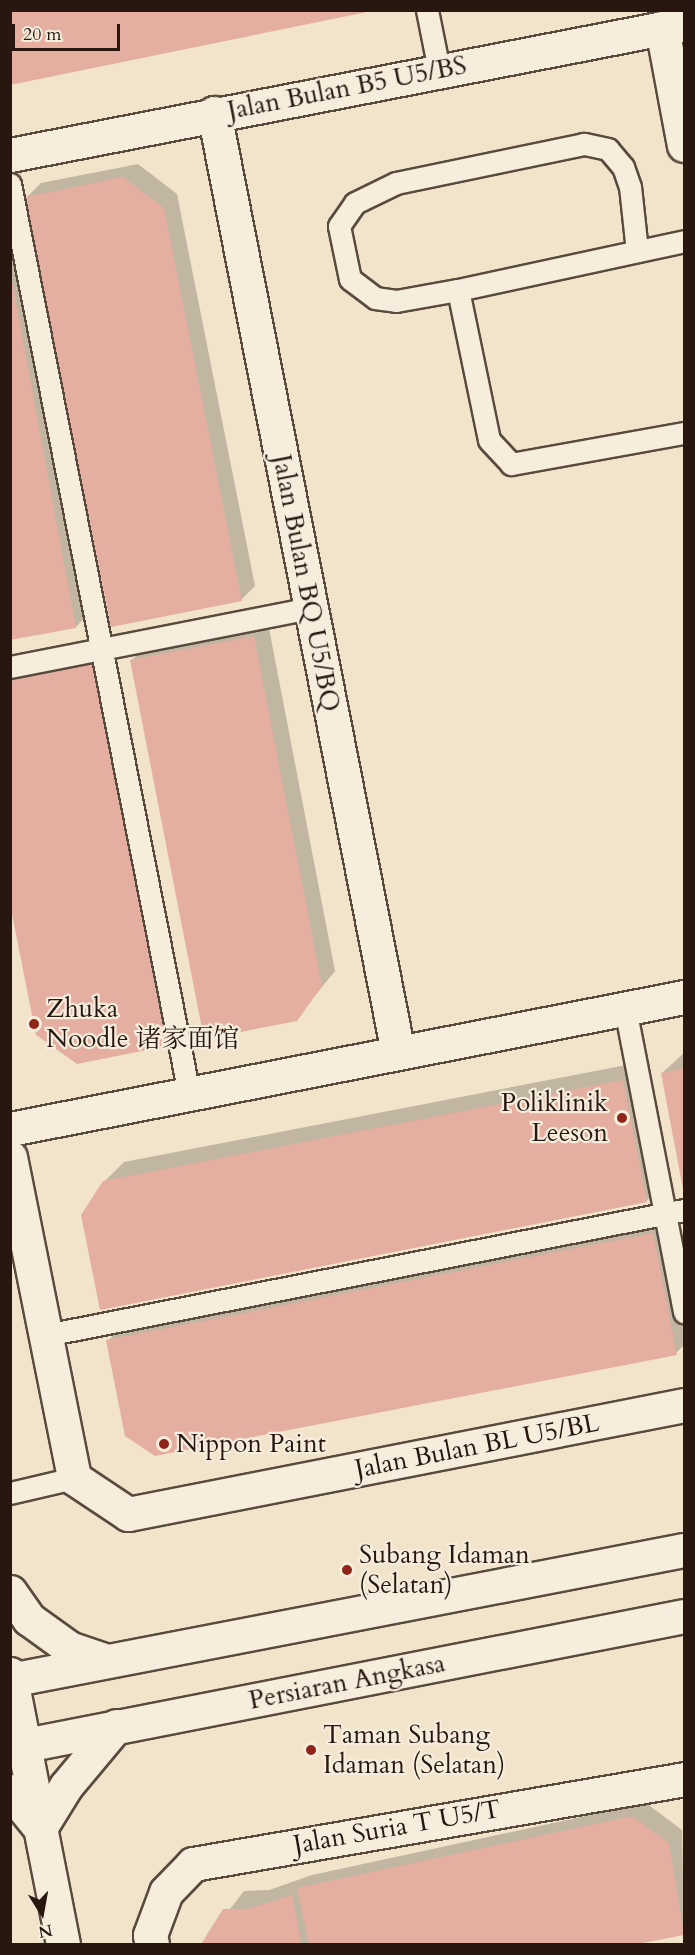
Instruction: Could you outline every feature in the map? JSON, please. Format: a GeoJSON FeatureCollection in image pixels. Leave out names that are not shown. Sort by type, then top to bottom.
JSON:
{"type":"FeatureCollection","features":[{"type":"Feature","properties":{"kind":"street","name":"Jalan Bulan B5 U5/BS"},"geometry":{"type":"LineString","coordinates":[[10,155],[214,113],[673,26]]}},
{"type":"Feature","properties":{"kind":"street"},"geometry":{"type":"LineString","coordinates":[[673,26],[684,145]]}},
{"type":"Feature","properties":{"kind":"street","name":"Jalan Bulan BQ U5/BQ"},"geometry":{"type":"LineString","coordinates":[[214,113],[398,1053]]}},
{"type":"Feature","properties":{"kind":"street"},"geometry":{"type":"LineString","coordinates":[[10,1129],[684,997]]}},
{"type":"Feature","properties":{"kind":"street"},"geometry":{"type":"LineString","coordinates":[[10,1157],[74,1478]]}},
{"type":"Feature","properties":{"kind":"street","name":"Jalan Bulan BL U5/BL"},"geometry":{"type":"LineString","coordinates":[[74,1478],[128,1515],[684,1405]]}},
{"type":"Feature","properties":{"kind":"street"},"geometry":{"type":"LineString","coordinates":[[63,1944],[40,1828],[17,1747],[11,1678],[684,1550]]}},
{"type":"Feature","properties":{"kind":"street"},"geometry":{"type":"LineString","coordinates":[[10,1592],[29,1619],[69,1648],[106,1660]]}},
{"type":"Feature","properties":{"kind":"street","name":"Persiaran Angkasa"},"geometry":{"type":"LineString","coordinates":[[17,1747],[684,1616]]}},
{"type":"Feature","properties":{"kind":"street"},"geometry":{"type":"LineString","coordinates":[[40,1828],[66,1786],[116,1726]]}},
{"type":"Feature","properties":{"kind":"street","name":"Jalan Suria T U5/T"},"geometry":{"type":"LineString","coordinates":[[151,1940],[166,1892],[193,1864],[684,1779]]}},
{"type":"Feature","properties":{"kind":"street"},"geometry":{"type":"LineString","coordinates":[[10,1791],[40,1828]]}},
{"type":"Feature","properties":{"kind":"lane"},"geometry":{"type":"LineString","coordinates":[[427,10],[439,70]]}},
{"type":"Feature","properties":{"kind":"lane"},"geometry":{"type":"LineString","coordinates":[[637,251],[630,187],[623,167],[608,149],[584,144],[396,183],[355,203],[339,226],[350,279],[375,298],[396,301],[458,290],[684,241]]}},
{"type":"Feature","properties":{"kind":"lane"},"geometry":{"type":"LineString","coordinates":[[10,184],[189,1094]]}},
{"type":"Feature","properties":{"kind":"lane"},"geometry":{"type":"LineString","coordinates":[[458,290],[489,440],[511,464],[684,433]]}},
{"type":"Feature","properties":{"kind":"lane"},"geometry":{"type":"LineString","coordinates":[[10,667],[310,608]]}},
{"type":"Feature","properties":{"kind":"lane"},"geometry":{"type":"LineString","coordinates":[[625,1008],[675,1212],[684,1312]]}},
{"type":"Feature","properties":{"kind":"lane"},"geometry":{"type":"LineString","coordinates":[[46,1335],[675,1212]]}},
{"type":"Feature","properties":{"kind":"lane"},"geometry":{"type":"LineString","coordinates":[[10,1493],[74,1478]]}},
{"type":"Feature","properties":{"kind":"building"},"geometry":{"type":"Polygon","coordinates":[[[10,10],[366,10],[367,12],[10,85],[10,10]]]}},
{"type":"Feature","properties":{"kind":"building"},"geometry":{"type":"Polygon","coordinates":[[[123,177],[164,208],[242,601],[111,627],[25,197],[123,177]]]}},
{"type":"Feature","properties":{"kind":"building"},"geometry":{"type":"Polygon","coordinates":[[[12,281],[76,628],[10,640],[10,282],[12,281]]]}},
{"type":"Feature","properties":{"kind":"building"},"geometry":{"type":"Polygon","coordinates":[[[254,636],[322,986],[297,1021],[204,1039],[130,660],[254,636]]]}},
{"type":"Feature","properties":{"kind":"building"},"geometry":{"type":"Polygon","coordinates":[[[92,665],[167,1046],[77,1064],[36,1035],[10,904],[10,681],[92,665]]]}},
{"type":"Feature","properties":{"kind":"building"},"geometry":{"type":"Polygon","coordinates":[[[684,1068],[684,1189],[683,1189],[661,1073],[684,1068]]]}},
{"type":"Feature","properties":{"kind":"building"},"geometry":{"type":"Polygon","coordinates":[[[623,1080],[647,1202],[100,1310],[81,1215],[103,1181],[623,1080]]]}},
{"type":"Feature","properties":{"kind":"building"},"geometry":{"type":"Polygon","coordinates":[[[653,1233],[677,1355],[155,1456],[125,1436],[106,1340],[653,1233]]]}},
{"type":"Feature","properties":{"kind":"building"},"geometry":{"type":"Polygon","coordinates":[[[632,1816],[669,1843],[684,1935],[638,1944],[309,1944],[297,1888],[632,1816]]]}},
{"type":"Feature","properties":{"kind":"building"},"geometry":{"type":"Polygon","coordinates":[[[292,1895],[301,1944],[201,1944],[223,1909],[249,1909],[292,1895]]]}},
{"type":"Feature","properties":{"kind":"place","name":"Zhuka Noodle 诸家面馆"},"geometry":{"type":"Point","coordinates":[34,1024]}},
{"type":"Feature","properties":{"kind":"place","name":"Poliklinik Leeson"},"geometry":{"type":"Point","coordinates":[622,1118]}},
{"type":"Feature","properties":{"kind":"place","name":"Nippon Paint"},"geometry":{"type":"Point","coordinates":[164,1444]}},
{"type":"Feature","properties":{"kind":"place","name":"Subang Idaman (Selatan)"},"geometry":{"type":"Point","coordinates":[347,1570]}},
{"type":"Feature","properties":{"kind":"place","name":"Taman Subang Idaman (Selatan)"},"geometry":{"type":"Point","coordinates":[311,1750]}}]}
